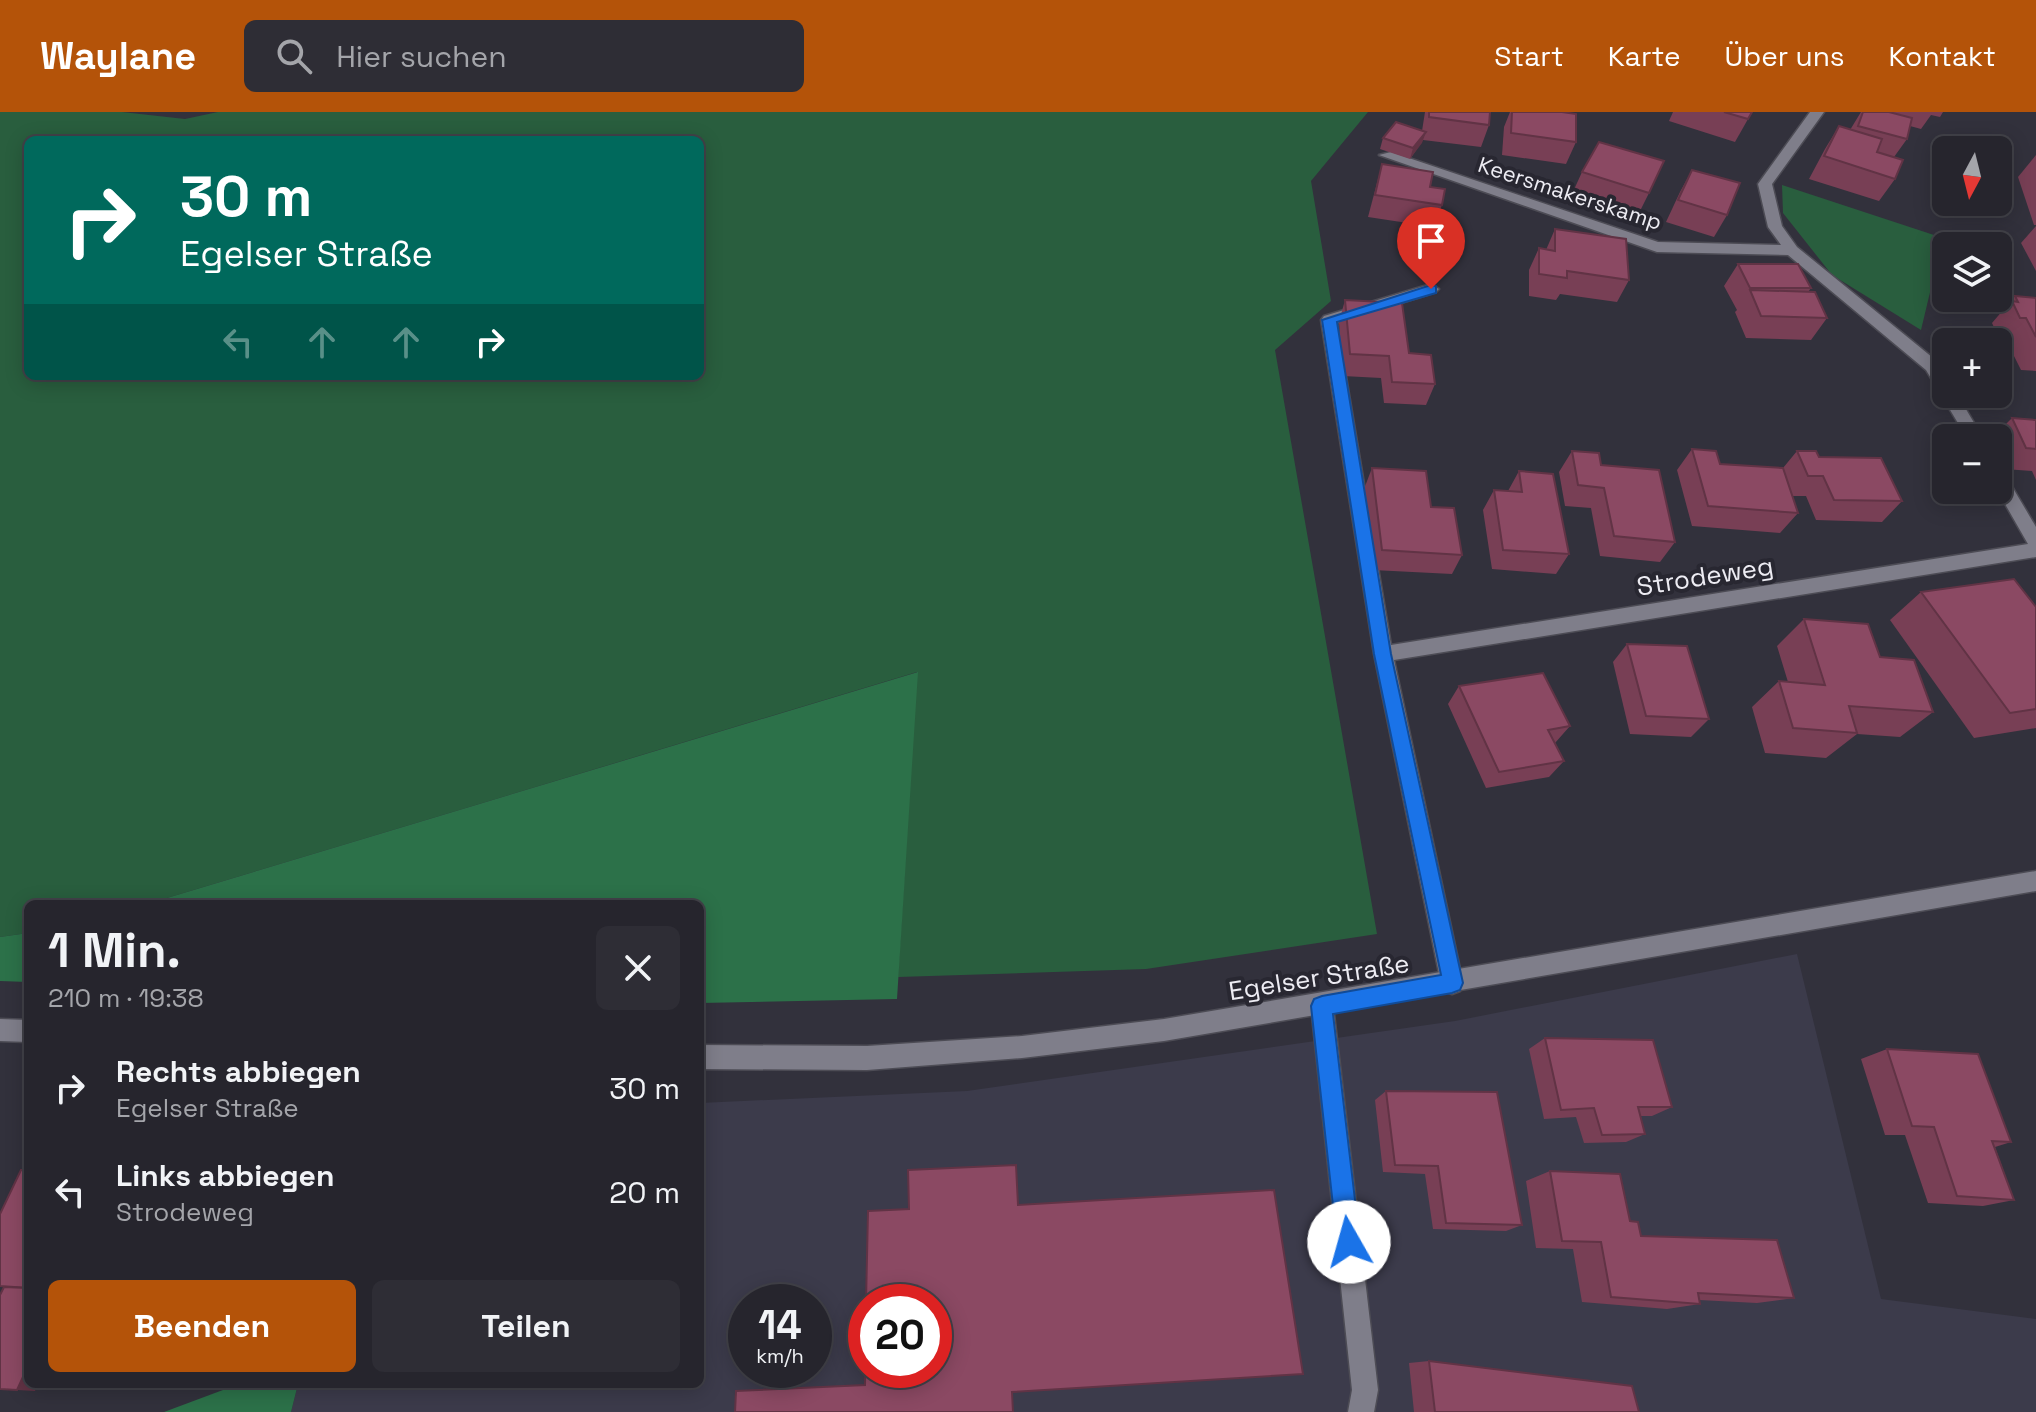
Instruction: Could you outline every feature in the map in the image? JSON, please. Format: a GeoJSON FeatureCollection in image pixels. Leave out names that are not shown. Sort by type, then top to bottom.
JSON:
{"type":"FeatureCollection","features":[{"type":"Feature","properties":{"kind":"street"},"geometry":{"type":"LineString","coordinates":[[1817,112],[1765,184],[1775,227],[1792,250],[1932,366]]}},
{"type":"Feature","properties":{"kind":"street","name":"Keersmakerskamp"},"geometry":{"type":"LineString","coordinates":[[1386,155],[1657,247],[1792,250]]}},
{"type":"Feature","properties":{"kind":"street"},"geometry":{"type":"LineString","coordinates":[[1431,289],[1329,320],[1383,654],[1452,983]]}},
{"type":"Feature","properties":{"kind":"street"},"geometry":{"type":"LineString","coordinates":[[2012,501],[2036,542]]}},
{"type":"Feature","properties":{"kind":"street","name":"Strodeweg"},"geometry":{"type":"LineString","coordinates":[[1383,654],[2036,550]]}},
{"type":"Feature","properties":{"kind":"street","name":"Egelser Straße"},"geometry":{"type":"LineString","coordinates":[[704,1057],[867,1058],[1022,1047],[1322,1006],[2036,881]]}},
{"type":"Feature","properties":{"kind":"street"},"geometry":{"type":"LineString","coordinates":[[1322,1006],[1365,1390],[1361,1412]]}},
{"type":"Feature","properties":{"kind":"street"},"geometry":{"type":"LineString","coordinates":[[0,1030],[24,1031]]}},
{"type":"Feature","properties":{"kind":"shaded area"},"geometry":{"type":"Polygon","coordinates":[[[1797,954],[1881,1299],[2036,1319],[2036,1412],[291,1412],[297,1388],[704,1388],[704,1103],[967,1091],[1455,1021],[1797,954]]]}},
{"type":"Feature","properties":{"kind":"green space"},"geometry":{"type":"Polygon","coordinates":[[[0,112],[122,112],[185,119],[218,112],[1368,112],[1311,181],[1331,301],[1275,350],[1377,934],[1146,969],[898,977],[917,672],[160,900],[24,900],[24,934],[0,937],[0,112]]]}},
{"type":"Feature","properties":{"kind":"green space"},"geometry":{"type":"Polygon","coordinates":[[[1782,185],[1932,234],[1932,284],[1921,330],[1832,275],[1783,213],[1782,185]]]}},
{"type":"Feature","properties":{"kind":"green space"},"geometry":{"type":"Polygon","coordinates":[[[918,672],[897,999],[704,1003],[704,900],[160,900],[918,672]]]}},
{"type":"Feature","properties":{"kind":"green space"},"geometry":{"type":"Polygon","coordinates":[[[24,934],[24,982],[0,981],[0,937],[24,934]]]}},
{"type":"Feature","properties":{"kind":"green space"},"geometry":{"type":"Polygon","coordinates":[[[228,1388],[297,1388],[291,1412],[164,1412],[228,1388]]]}},
{"type":"Feature","properties":{"kind":"building"},"geometry":{"type":"Polygon","coordinates":[[[1429,112],[1490,112],[1489,125],[1429,117],[1429,112]]]}},
{"type":"Feature","properties":{"kind":"building"},"geometry":{"type":"Polygon","coordinates":[[[1512,112],[1576,114],[1576,142],[1511,133],[1512,112]]]}},
{"type":"Feature","properties":{"kind":"building"},"geometry":{"type":"Polygon","coordinates":[[[1724,112],[1752,112],[1748,119],[1724,112]]]}},
{"type":"Feature","properties":{"kind":"building"},"geometry":{"type":"Polygon","coordinates":[[[1863,112],[1889,112],[1912,118],[1907,139],[1858,126],[1863,112]]]}},
{"type":"Feature","properties":{"kind":"building"},"geometry":{"type":"Polygon","coordinates":[[[1396,122],[1426,132],[1413,148],[1383,138],[1396,122]]]}},
{"type":"Feature","properties":{"kind":"building"},"geometry":{"type":"Polygon","coordinates":[[[1839,126],[1882,139],[1877,152],[1903,160],[1895,179],[1824,156],[1839,126]]]}},
{"type":"Feature","properties":{"kind":"building"},"geometry":{"type":"Polygon","coordinates":[[[1599,142],[1664,161],[1649,193],[1582,172],[1599,142]]]}},
{"type":"Feature","properties":{"kind":"building"},"geometry":{"type":"Polygon","coordinates":[[[1382,164],[1433,172],[1430,187],[1445,189],[1442,205],[1375,195],[1382,164]]]}},
{"type":"Feature","properties":{"kind":"building"},"geometry":{"type":"Polygon","coordinates":[[[1692,170],[1740,183],[1727,215],[1678,200],[1692,170]]]}},
{"type":"Feature","properties":{"kind":"building"},"geometry":{"type":"Polygon","coordinates":[[[1555,229],[1626,239],[1629,280],[1567,271],[1567,278],[1539,274],[1539,248],[1555,251],[1555,229]]]}},
{"type":"Feature","properties":{"kind":"building"},"geometry":{"type":"Polygon","coordinates":[[[1738,264],[1798,264],[1811,288],[1750,288],[1738,264]]]}},
{"type":"Feature","properties":{"kind":"building"},"geometry":{"type":"Polygon","coordinates":[[[1750,290],[1815,292],[1827,318],[1761,316],[1750,290]]]}},
{"type":"Feature","properties":{"kind":"building"},"geometry":{"type":"Polygon","coordinates":[[[2015,296],[2036,298],[2036,337],[2026,318],[2020,318],[2012,301],[2018,302],[2015,296]]]}},
{"type":"Feature","properties":{"kind":"building"},"geometry":{"type":"Polygon","coordinates":[[[1345,300],[1402,303],[1409,353],[1431,355],[1435,384],[1392,382],[1389,356],[1350,354],[1345,300]]]}},
{"type":"Feature","properties":{"kind":"building"},"geometry":{"type":"Polygon","coordinates":[[[2012,418],[2036,420],[2036,449],[2026,448],[2012,418]]]}},
{"type":"Feature","properties":{"kind":"building"},"geometry":{"type":"Polygon","coordinates":[[[1692,449],[1716,451],[1720,464],[1783,468],[1798,513],[1708,506],[1692,449]]]}},
{"type":"Feature","properties":{"kind":"building"},"geometry":{"type":"Polygon","coordinates":[[[1572,451],[1599,453],[1601,465],[1659,470],[1675,542],[1614,536],[1604,488],[1578,485],[1572,451]]]}},
{"type":"Feature","properties":{"kind":"building"},"geometry":{"type":"Polygon","coordinates":[[[1797,451],[1816,451],[1819,457],[1881,458],[1902,501],[1834,500],[1823,476],[1808,476],[1797,451]]]}},
{"type":"Feature","properties":{"kind":"building"},"geometry":{"type":"Polygon","coordinates":[[[1372,468],[1426,471],[1431,507],[1454,508],[1462,555],[1382,550],[1372,468]]]}},
{"type":"Feature","properties":{"kind":"building"},"geometry":{"type":"Polygon","coordinates":[[[1519,471],[1553,474],[1569,554],[1503,550],[1494,490],[1522,492],[1519,471]]]}},
{"type":"Feature","properties":{"kind":"building"},"geometry":{"type":"Polygon","coordinates":[[[2014,579],[2036,607],[2036,709],[2010,713],[1921,592],[2014,579]]]}},
{"type":"Feature","properties":{"kind":"building"},"geometry":{"type":"Polygon","coordinates":[[[1804,619],[1868,624],[1880,657],[1914,660],[1933,712],[1849,706],[1857,733],[1793,728],[1779,681],[1825,685],[1804,619]]]}},
{"type":"Feature","properties":{"kind":"building"},"geometry":{"type":"Polygon","coordinates":[[[1627,644],[1687,646],[1709,719],[1646,716],[1627,644]]]}},
{"type":"Feature","properties":{"kind":"building"},"geometry":{"type":"Polygon","coordinates":[[[1543,673],[1570,726],[1548,730],[1564,761],[1499,772],[1459,686],[1543,673]]]}},
{"type":"Feature","properties":{"kind":"building"},"geometry":{"type":"Polygon","coordinates":[[[1545,1038],[1653,1040],[1672,1107],[1638,1107],[1645,1134],[1602,1135],[1594,1108],[1561,1110],[1545,1038]]]}},
{"type":"Feature","properties":{"kind":"building"},"geometry":{"type":"Polygon","coordinates":[[[1887,1049],[1978,1054],[2011,1142],[1992,1141],[2014,1200],[1957,1196],[1934,1127],[1912,1126],[1887,1049]]]}},
{"type":"Feature","properties":{"kind":"building"},"geometry":{"type":"Polygon","coordinates":[[[1386,1091],[1497,1092],[1522,1225],[1446,1223],[1438,1166],[1395,1165],[1386,1091]]]}},
{"type":"Feature","properties":{"kind":"building"},"geometry":{"type":"Polygon","coordinates":[[[1016,1165],[1018,1205],[1274,1190],[1303,1374],[1012,1392],[1013,1412],[735,1412],[736,1391],[848,1386],[952,1388],[952,1284],[866,1284],[868,1211],[909,1209],[908,1170],[1016,1165]]]}},
{"type":"Feature","properties":{"kind":"building"},"geometry":{"type":"Polygon","coordinates":[[[21,1170],[24,1170],[24,1288],[0,1286],[0,1214],[21,1170]]]}},
{"type":"Feature","properties":{"kind":"building"},"geometry":{"type":"Polygon","coordinates":[[[1550,1171],[1620,1174],[1630,1221],[1638,1222],[1641,1236],[1777,1240],[1794,1298],[1698,1293],[1700,1304],[1611,1297],[1601,1242],[1562,1241],[1550,1171]]]}},
{"type":"Feature","properties":{"kind":"building"},"geometry":{"type":"Polygon","coordinates":[[[4,1287],[24,1288],[24,1375],[17,1390],[0,1389],[0,1295],[4,1287]]]}},
{"type":"Feature","properties":{"kind":"building"},"geometry":{"type":"Polygon","coordinates":[[[1429,1361],[1632,1386],[1639,1412],[1435,1412],[1429,1361]]]}},
{"type":"Feature","properties":{"kind":"route"},"geometry":{"type":"LineString","coordinates":[[1349,1242],[1322,1006],[1452,983],[1383,654],[1329,320],[1431,289]]}}]}
